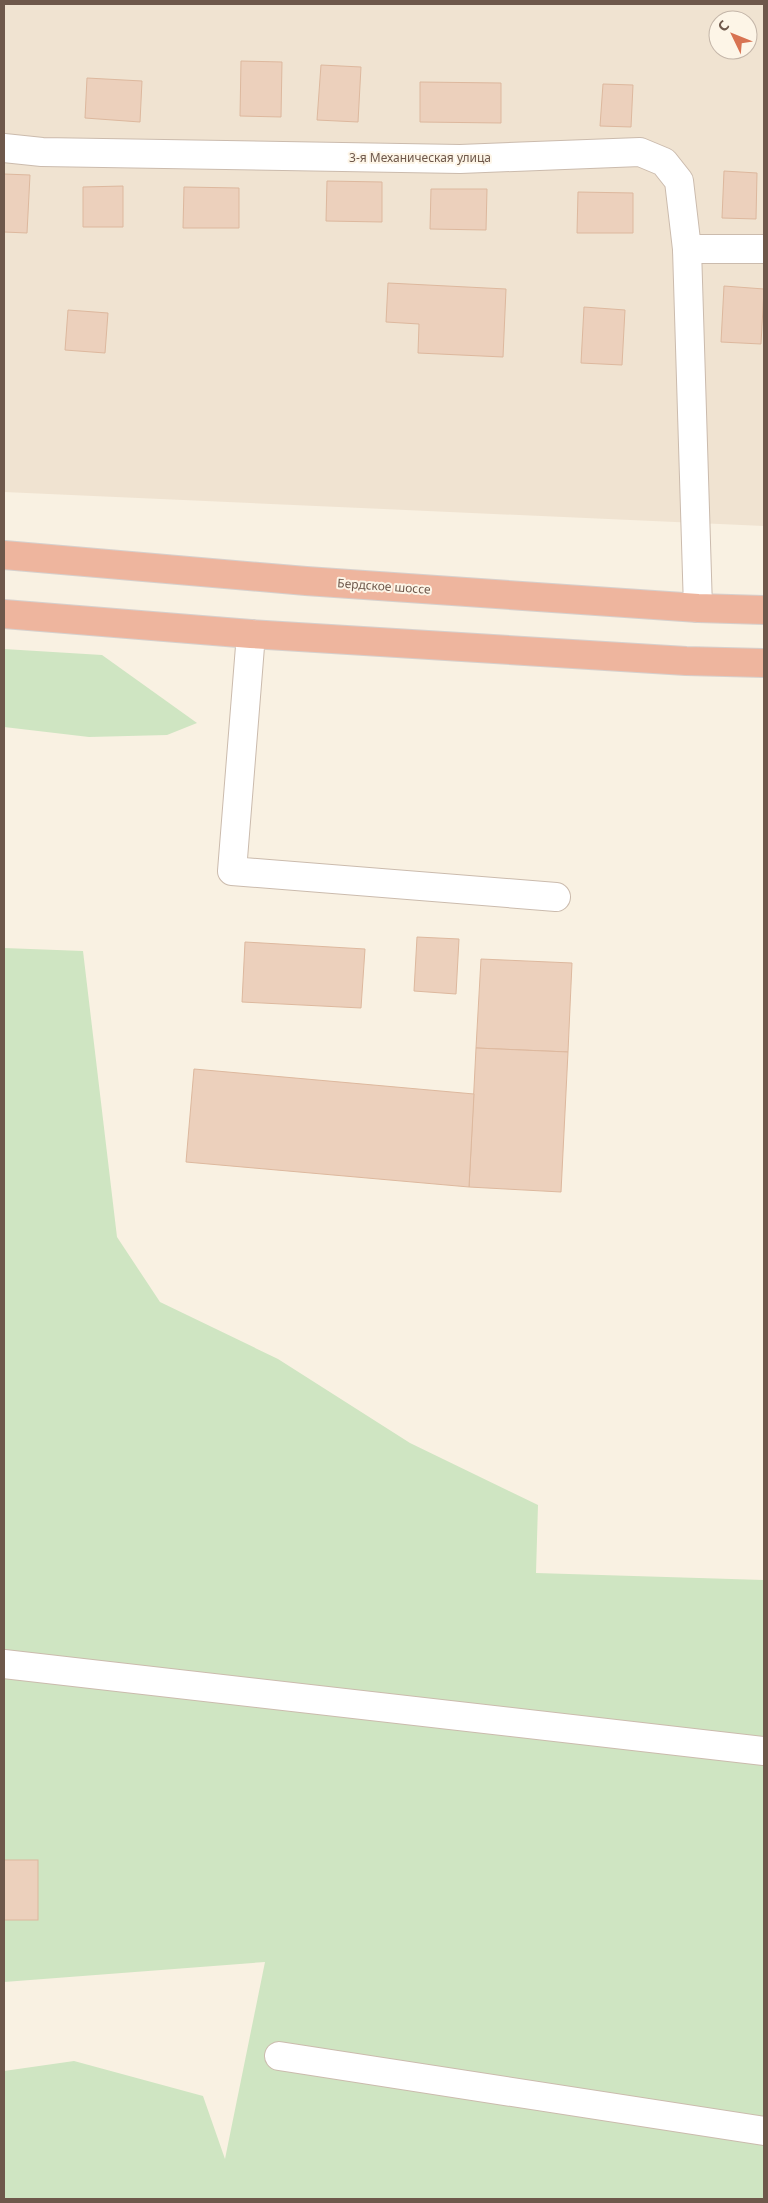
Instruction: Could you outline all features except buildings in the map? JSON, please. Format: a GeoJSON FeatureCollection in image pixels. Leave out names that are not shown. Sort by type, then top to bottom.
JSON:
{"type":"FeatureCollection","features":[{"type":"Feature","properties":{"kind":"highway","name":"Бердское шоссе"},"geometry":{"type":"LineString","coordinates":[[4,555],[316,582],[698,608],[764,610]]}},
{"type":"Feature","properties":{"kind":"highway"},"geometry":{"type":"LineString","coordinates":[[4,614],[251,634],[686,661],[764,663]]}},
{"type":"Feature","properties":{"kind":"street","name":"3-я Механическая улица"},"geometry":{"type":"LineString","coordinates":[[4,148],[42,152],[460,159],[640,152],[664,162],[679,181],[687,249],[698,608]]}},
{"type":"Feature","properties":{"kind":"street"},"geometry":{"type":"LineString","coordinates":[[687,249],[764,249]]}},
{"type":"Feature","properties":{"kind":"street"},"geometry":{"type":"LineString","coordinates":[[251,634],[232,871],[556,897]]}},
{"type":"Feature","properties":{"kind":"street"},"geometry":{"type":"LineString","coordinates":[[4,1664],[764,1751]]}},
{"type":"Feature","properties":{"kind":"street"},"geometry":{"type":"LineString","coordinates":[[279,2056],[764,2131]]}},
{"type":"Feature","properties":{"kind":"shaded area"},"geometry":{"type":"Polygon","coordinates":[[[4,4],[764,4],[764,526],[4,492],[4,4]]]}},
{"type":"Feature","properties":{"kind":"green space"},"geometry":{"type":"Polygon","coordinates":[[[4,649],[102,655],[197,723],[167,735],[89,737],[4,727],[4,649]]]}},
{"type":"Feature","properties":{"kind":"green space"},"geometry":{"type":"Polygon","coordinates":[[[4,948],[83,951],[117,1237],[160,1302],[278,1359],[410,1443],[538,1505],[536,1573],[764,1580],[764,2199],[4,2199],[4,2071],[74,2061],[203,2096],[225,2159],[265,1962],[4,1982],[4,948]]]}}]}
